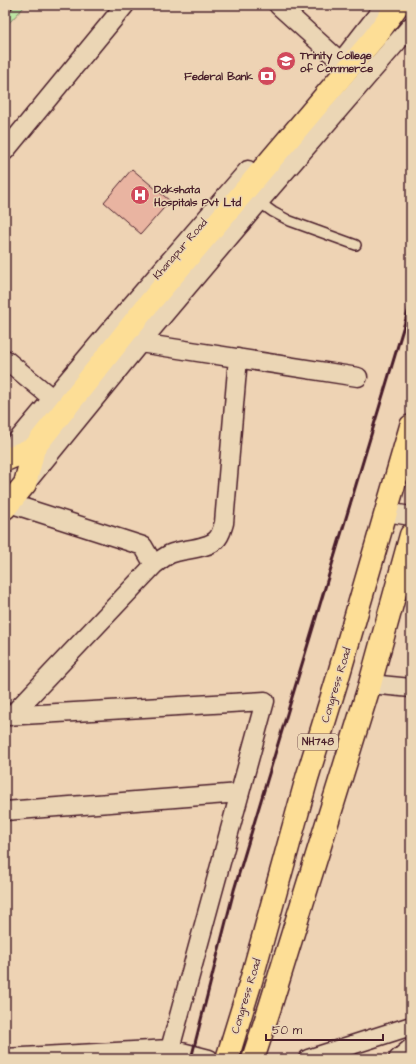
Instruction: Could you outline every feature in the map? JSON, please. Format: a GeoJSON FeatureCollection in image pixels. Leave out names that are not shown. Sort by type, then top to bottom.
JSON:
{"type":"FeatureCollection","features":[{"type":"Feature","properties":{"kind":"main road"},"geometry":{"type":"LineString","coordinates":[[7,506],[25,484],[34,448],[146,307],[375,37],[398,5]]}},
{"type":"Feature","properties":{"kind":"main road","name":"Congress Road"},"geometry":{"type":"LineString","coordinates":[[226,1059],[251,981],[307,778],[411,426]]}},
{"type":"Feature","properties":{"kind":"main road"},"geometry":{"type":"LineString","coordinates":[[5,460],[34,448]]}},
{"type":"Feature","properties":{"kind":"main road","name":"NH748"},"geometry":{"type":"LineString","coordinates":[[253,1059],[370,684],[411,535]]}},
{"type":"Feature","properties":{"kind":"street"},"geometry":{"type":"LineString","coordinates":[[5,150],[126,5]]}},
{"type":"Feature","properties":{"kind":"street"},"geometry":{"type":"LineString","coordinates":[[278,5],[341,62]]}},
{"type":"Feature","properties":{"kind":"street","name":"Khanapur Road"},"geometry":{"type":"LineString","coordinates":[[5,455],[115,324],[341,62],[385,5]]}},
{"type":"Feature","properties":{"kind":"street"},"geometry":{"type":"LineString","coordinates":[[25,484],[140,343],[411,26]]}},
{"type":"Feature","properties":{"kind":"street"},"geometry":{"type":"LineString","coordinates":[[140,343],[358,377]]}},
{"type":"Feature","properties":{"kind":"street"},"geometry":{"type":"LineString","coordinates":[[5,358],[53,399]]}},
{"type":"Feature","properties":{"kind":"street"},"geometry":{"type":"LineString","coordinates":[[8,716],[162,558],[171,554],[205,546],[216,540],[221,533],[224,523],[238,358]]}},
{"type":"Feature","properties":{"kind":"street"},"geometry":{"type":"LineString","coordinates":[[7,506],[143,546],[154,565]]}},
{"type":"Feature","properties":{"kind":"street"},"geometry":{"type":"LineString","coordinates":[[386,512],[411,516]]}},
{"type":"Feature","properties":{"kind":"street"},"geometry":{"type":"LineString","coordinates":[[370,684],[411,688]]}},
{"type":"Feature","properties":{"kind":"street"},"geometry":{"type":"LineString","coordinates":[[8,716],[265,701],[170,1049]]}},
{"type":"Feature","properties":{"kind":"street"},"geometry":{"type":"LineString","coordinates":[[5,811],[240,793]]}},
{"type":"Feature","properties":{"kind":"street"},"geometry":{"type":"LineString","coordinates":[[308,1059],[411,1026]]}},
{"type":"Feature","properties":{"kind":"street"},"geometry":{"type":"LineString","coordinates":[[398,1059],[411,1048]]}},
{"type":"Feature","properties":{"kind":"street"},"geometry":{"type":"LineString","coordinates":[[5,1058],[170,1049],[209,1059]]}},
{"type":"Feature","properties":{"kind":"lane"},"geometry":{"type":"LineString","coordinates":[[259,202],[273,212],[290,221],[356,245]]}},
{"type":"Feature","properties":{"kind":"path"},"geometry":{"type":"LineString","coordinates":[[5,15],[13,5]]}},
{"type":"Feature","properties":{"kind":"green space"},"geometry":{"type":"Polygon","coordinates":[[[5,5],[26,5],[5,27],[5,5]]]}},
{"type":"Feature","properties":{"kind":"building"},"geometry":{"type":"Polygon","coordinates":[[[132,169],[170,201],[141,234],[104,202],[132,169]]]}},
{"type":"Feature","properties":{"kind":"railway"},"geometry":{"type":"LineString","coordinates":[[191,1059],[234,890],[411,302]]}},
{"type":"Feature","properties":{"kind":"place","name":"Trinity College of Commerce"},"geometry":{"type":"Point","coordinates":[286,61]}},
{"type":"Feature","properties":{"kind":"place","name":"Federal Bank"},"geometry":{"type":"Point","coordinates":[267,76]}},
{"type":"Feature","properties":{"kind":"place","name":"Dakshata Hospitals Pvt Ltd"},"geometry":{"type":"Point","coordinates":[140,195]}}]}
